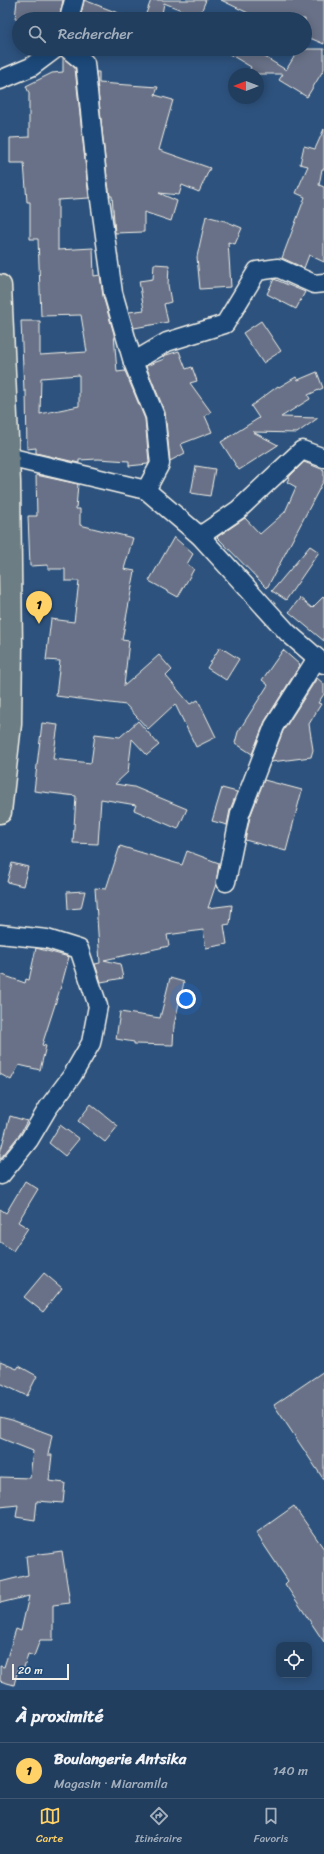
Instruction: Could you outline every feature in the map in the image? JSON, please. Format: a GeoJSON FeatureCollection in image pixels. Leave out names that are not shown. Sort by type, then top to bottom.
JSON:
{"type":"FeatureCollection","features":[{"type":"Feature","properties":{"kind":"main road"},"geometry":{"type":"LineString","coordinates":[[0,286],[4,456],[11,550],[10,716],[0,812]]}},
{"type":"Feature","properties":{"kind":"street"},"geometry":{"type":"LineString","coordinates":[[71,12],[74,0]]}},
{"type":"Feature","properties":{"kind":"street"},"geometry":{"type":"LineString","coordinates":[[0,80],[31,67],[46,56]]}},
{"type":"Feature","properties":{"kind":"street"},"geometry":{"type":"LineString","coordinates":[[78,56],[86,62],[96,178],[113,293],[133,362],[154,416],[160,464],[146,490]]}},
{"type":"Feature","properties":{"kind":"street"},"geometry":{"type":"LineString","coordinates":[[133,362],[167,342],[224,324],[258,271],[278,268],[314,284],[324,283]]}},
{"type":"Feature","properties":{"kind":"street"},"geometry":{"type":"LineString","coordinates":[[200,536],[238,510],[302,450],[324,458]]}},
{"type":"Feature","properties":{"kind":"street"},"geometry":{"type":"LineString","coordinates":[[4,456],[146,490],[200,536],[288,633],[321,661],[274,726],[240,814],[226,882]]}},
{"type":"Feature","properties":{"kind":"street"},"geometry":{"type":"LineString","coordinates":[[0,934],[47,939],[79,949],[98,1006],[91,1043],[72,1076],[48,1108],[29,1140],[1,1175],[0,1174]]}},
{"type":"Feature","properties":{"kind":"building"},"geometry":{"type":"Polygon","coordinates":[[[17,0],[63,0],[60,12],[16,12],[17,0]]]}},
{"type":"Feature","properties":{"kind":"building"},"geometry":{"type":"Polygon","coordinates":[[[84,0],[115,12],[81,12],[84,0]]]}},
{"type":"Feature","properties":{"kind":"building"},"geometry":{"type":"Polygon","coordinates":[[[151,0],[206,0],[201,12],[186,12],[164,3],[162,12],[147,12],[151,0]]]}},
{"type":"Feature","properties":{"kind":"building"},"geometry":{"type":"Polygon","coordinates":[[[221,0],[324,0],[324,44],[312,39],[312,12],[246,12],[221,0]]]}},
{"type":"Feature","properties":{"kind":"building"},"geometry":{"type":"Polygon","coordinates":[[[312,49],[324,49],[324,69],[307,97],[279,80],[283,74],[264,74],[264,68],[250,68],[233,56],[263,56],[286,70],[295,56],[312,56],[312,49]]]}},
{"type":"Feature","properties":{"kind":"building"},"geometry":{"type":"Polygon","coordinates":[[[63,58],[75,68],[89,198],[58,200],[58,250],[93,248],[94,276],[100,275],[103,296],[114,334],[117,372],[125,371],[145,419],[148,464],[129,466],[129,461],[98,459],[79,460],[79,463],[36,453],[36,448],[27,449],[26,391],[24,391],[21,321],[40,321],[40,355],[87,352],[81,315],[41,316],[38,239],[30,239],[30,202],[27,202],[24,163],[10,163],[10,138],[29,137],[29,93],[26,86],[52,73],[63,72],[63,58]],[[79,375],[41,378],[40,414],[79,406],[79,375]]]}},
{"type":"Feature","properties":{"kind":"building"},"geometry":{"type":"Polygon","coordinates":[[[96,72],[99,72],[99,83],[158,87],[155,95],[173,100],[159,150],[210,168],[199,192],[182,185],[179,195],[159,193],[177,201],[171,221],[144,212],[144,232],[115,233],[112,196],[110,196],[107,177],[96,72]]]}},
{"type":"Feature","properties":{"kind":"building"},"geometry":{"type":"Polygon","coordinates":[[[324,129],[324,169],[322,169],[319,185],[324,187],[324,262],[309,255],[304,268],[282,258],[305,197],[296,193],[308,166],[300,164],[304,146],[315,149],[324,129]]]}},
{"type":"Feature","properties":{"kind":"building"},"geometry":{"type":"Polygon","coordinates":[[[206,216],[225,221],[242,228],[235,244],[228,242],[231,287],[200,289],[197,257],[206,216]]]}},
{"type":"Feature","properties":{"kind":"building"},"geometry":{"type":"Polygon","coordinates":[[[154,264],[169,265],[168,285],[171,302],[164,304],[168,322],[134,328],[129,312],[144,310],[139,281],[153,279],[154,264]]]}},
{"type":"Feature","properties":{"kind":"building"},"geometry":{"type":"Polygon","coordinates":[[[274,279],[305,292],[296,309],[267,294],[274,279]]]}},
{"type":"Feature","properties":{"kind":"building"},"geometry":{"type":"Polygon","coordinates":[[[261,321],[281,351],[263,363],[243,333],[261,321]]]}},
{"type":"Feature","properties":{"kind":"building"},"geometry":{"type":"Polygon","coordinates":[[[179,351],[186,369],[192,367],[197,381],[190,383],[211,412],[205,416],[212,432],[181,444],[185,453],[170,461],[165,412],[146,366],[164,359],[163,356],[179,351]]]}},
{"type":"Feature","properties":{"kind":"building"},"geometry":{"type":"Polygon","coordinates":[[[317,372],[323,388],[308,395],[310,399],[281,417],[318,418],[297,433],[253,432],[278,445],[239,470],[221,442],[259,418],[251,406],[278,386],[279,387],[296,377],[298,380],[317,372]]]}},
{"type":"Feature","properties":{"kind":"building"},"geometry":{"type":"Polygon","coordinates":[[[304,462],[324,470],[324,480],[267,588],[217,537],[245,518],[260,534],[285,512],[296,487],[287,482],[290,476],[304,462]]]}},
{"type":"Feature","properties":{"kind":"building"},"geometry":{"type":"Polygon","coordinates":[[[196,466],[215,469],[210,496],[191,493],[196,466]]]}},
{"type":"Feature","properties":{"kind":"building"},"geometry":{"type":"Polygon","coordinates":[[[36,475],[78,484],[76,509],[80,509],[80,525],[133,538],[124,569],[135,571],[122,640],[129,641],[124,686],[159,655],[172,670],[166,676],[190,704],[198,700],[216,737],[196,747],[175,704],[148,729],[126,705],[56,696],[60,661],[46,660],[51,619],[74,622],[79,581],[65,581],[65,569],[48,569],[48,565],[30,566],[28,516],[37,516],[36,475]]]}},
{"type":"Feature","properties":{"kind":"building"},"geometry":{"type":"Polygon","coordinates":[[[174,537],[193,554],[187,564],[194,569],[178,597],[149,581],[174,537]]]}},
{"type":"Feature","properties":{"kind":"building"},"geometry":{"type":"Polygon","coordinates":[[[310,546],[319,552],[286,600],[272,591],[310,546]]]}},
{"type":"Feature","properties":{"kind":"building"},"geometry":{"type":"Polygon","coordinates":[[[324,596],[324,641],[289,612],[300,598],[312,608],[324,596]]]}},
{"type":"Feature","properties":{"kind":"building"},"geometry":{"type":"Polygon","coordinates":[[[220,647],[239,659],[226,680],[207,668],[220,647]]]}},
{"type":"Feature","properties":{"kind":"building"},"geometry":{"type":"Polygon","coordinates":[[[283,650],[300,665],[265,721],[252,754],[235,743],[238,732],[268,685],[262,680],[283,650]]]}},
{"type":"Feature","properties":{"kind":"building"},"geometry":{"type":"Polygon","coordinates":[[[317,678],[324,684],[324,694],[318,703],[321,704],[309,724],[313,750],[311,757],[271,762],[283,731],[317,678]]]}},
{"type":"Feature","properties":{"kind":"building"},"geometry":{"type":"Polygon","coordinates":[[[138,721],[159,745],[147,755],[132,739],[128,772],[115,784],[134,787],[187,809],[178,829],[134,810],[136,805],[101,799],[98,844],[73,843],[76,796],[34,791],[42,723],[58,725],[53,759],[91,763],[95,734],[120,737],[138,721]]]}},
{"type":"Feature","properties":{"kind":"building"},"geometry":{"type":"Polygon","coordinates":[[[264,780],[302,790],[286,851],[245,840],[250,817],[264,780]]]}},
{"type":"Feature","properties":{"kind":"building"},"geometry":{"type":"Polygon","coordinates":[[[222,788],[237,792],[230,810],[227,825],[212,821],[222,788]]]}},
{"type":"Feature","properties":{"kind":"building"},"geometry":{"type":"Polygon","coordinates":[[[120,846],[182,865],[187,851],[219,863],[216,884],[208,908],[232,905],[230,924],[224,925],[227,944],[206,948],[203,930],[167,935],[169,946],[104,960],[120,964],[123,978],[101,982],[95,964],[100,963],[95,888],[106,889],[120,846]]]}},
{"type":"Feature","properties":{"kind":"building"},"geometry":{"type":"Polygon","coordinates":[[[12,863],[28,867],[23,886],[7,882],[12,863]]]}},
{"type":"Feature","properties":{"kind":"building"},"geometry":{"type":"Polygon","coordinates":[[[85,891],[81,908],[68,909],[67,892],[85,891]]]}},
{"type":"Feature","properties":{"kind":"building"},"geometry":{"type":"Polygon","coordinates":[[[36,948],[69,957],[42,1045],[46,1046],[40,1070],[19,1065],[11,1080],[0,1074],[0,974],[25,983],[26,979],[29,980],[36,948]]]}},
{"type":"Feature","properties":{"kind":"building"},"geometry":{"type":"Polygon","coordinates":[[[170,978],[184,982],[174,1025],[173,1045],[134,1044],[134,1042],[116,1039],[120,1012],[160,1018],[170,978]]]}},
{"type":"Feature","properties":{"kind":"building"},"geometry":{"type":"Polygon","coordinates":[[[91,1104],[118,1126],[105,1142],[78,1121],[91,1104]]]}},
{"type":"Feature","properties":{"kind":"building"},"geometry":{"type":"Polygon","coordinates":[[[10,1116],[27,1121],[20,1134],[0,1159],[0,1153],[10,1116]]]}},
{"type":"Feature","properties":{"kind":"building"},"geometry":{"type":"Polygon","coordinates":[[[60,1125],[79,1139],[65,1156],[49,1143],[60,1125]]]}},
{"type":"Feature","properties":{"kind":"building"},"geometry":{"type":"Polygon","coordinates":[[[25,1181],[38,1189],[18,1222],[28,1228],[13,1251],[0,1242],[0,1209],[6,1213],[25,1181]]]}},
{"type":"Feature","properties":{"kind":"building"},"geometry":{"type":"Polygon","coordinates":[[[44,1273],[62,1288],[43,1312],[24,1297],[44,1273]]]}},
{"type":"Feature","properties":{"kind":"building"},"geometry":{"type":"Polygon","coordinates":[[[0,1362],[17,1369],[19,1366],[37,1376],[27,1396],[0,1383],[0,1362]]]}},
{"type":"Feature","properties":{"kind":"building"},"geometry":{"type":"Polygon","coordinates":[[[324,1371],[324,1480],[274,1405],[324,1371]]]}},
{"type":"Feature","properties":{"kind":"building"},"geometry":{"type":"Polygon","coordinates":[[[0,1417],[52,1435],[48,1455],[52,1455],[49,1481],[65,1483],[63,1503],[37,1501],[35,1520],[16,1517],[18,1505],[0,1507],[0,1477],[30,1478],[33,1451],[0,1438],[0,1417]]]}},
{"type":"Feature","properties":{"kind":"building"},"geometry":{"type":"Polygon","coordinates":[[[294,1506],[324,1549],[324,1642],[285,1584],[288,1581],[256,1533],[294,1506]]]}},
{"type":"Feature","properties":{"kind":"building"},"geometry":{"type":"Polygon","coordinates":[[[62,1551],[70,1603],[53,1605],[53,1640],[40,1640],[34,1656],[28,1654],[23,1671],[18,1669],[14,1685],[0,1681],[0,1666],[4,1667],[16,1629],[21,1631],[29,1596],[0,1603],[0,1582],[28,1575],[26,1556],[62,1551]]]}},
{"type":"Feature","properties":{"kind":"place","name":"Boulangerie Antsika"},"geometry":{"type":"Point","coordinates":[39,624]}}]}
